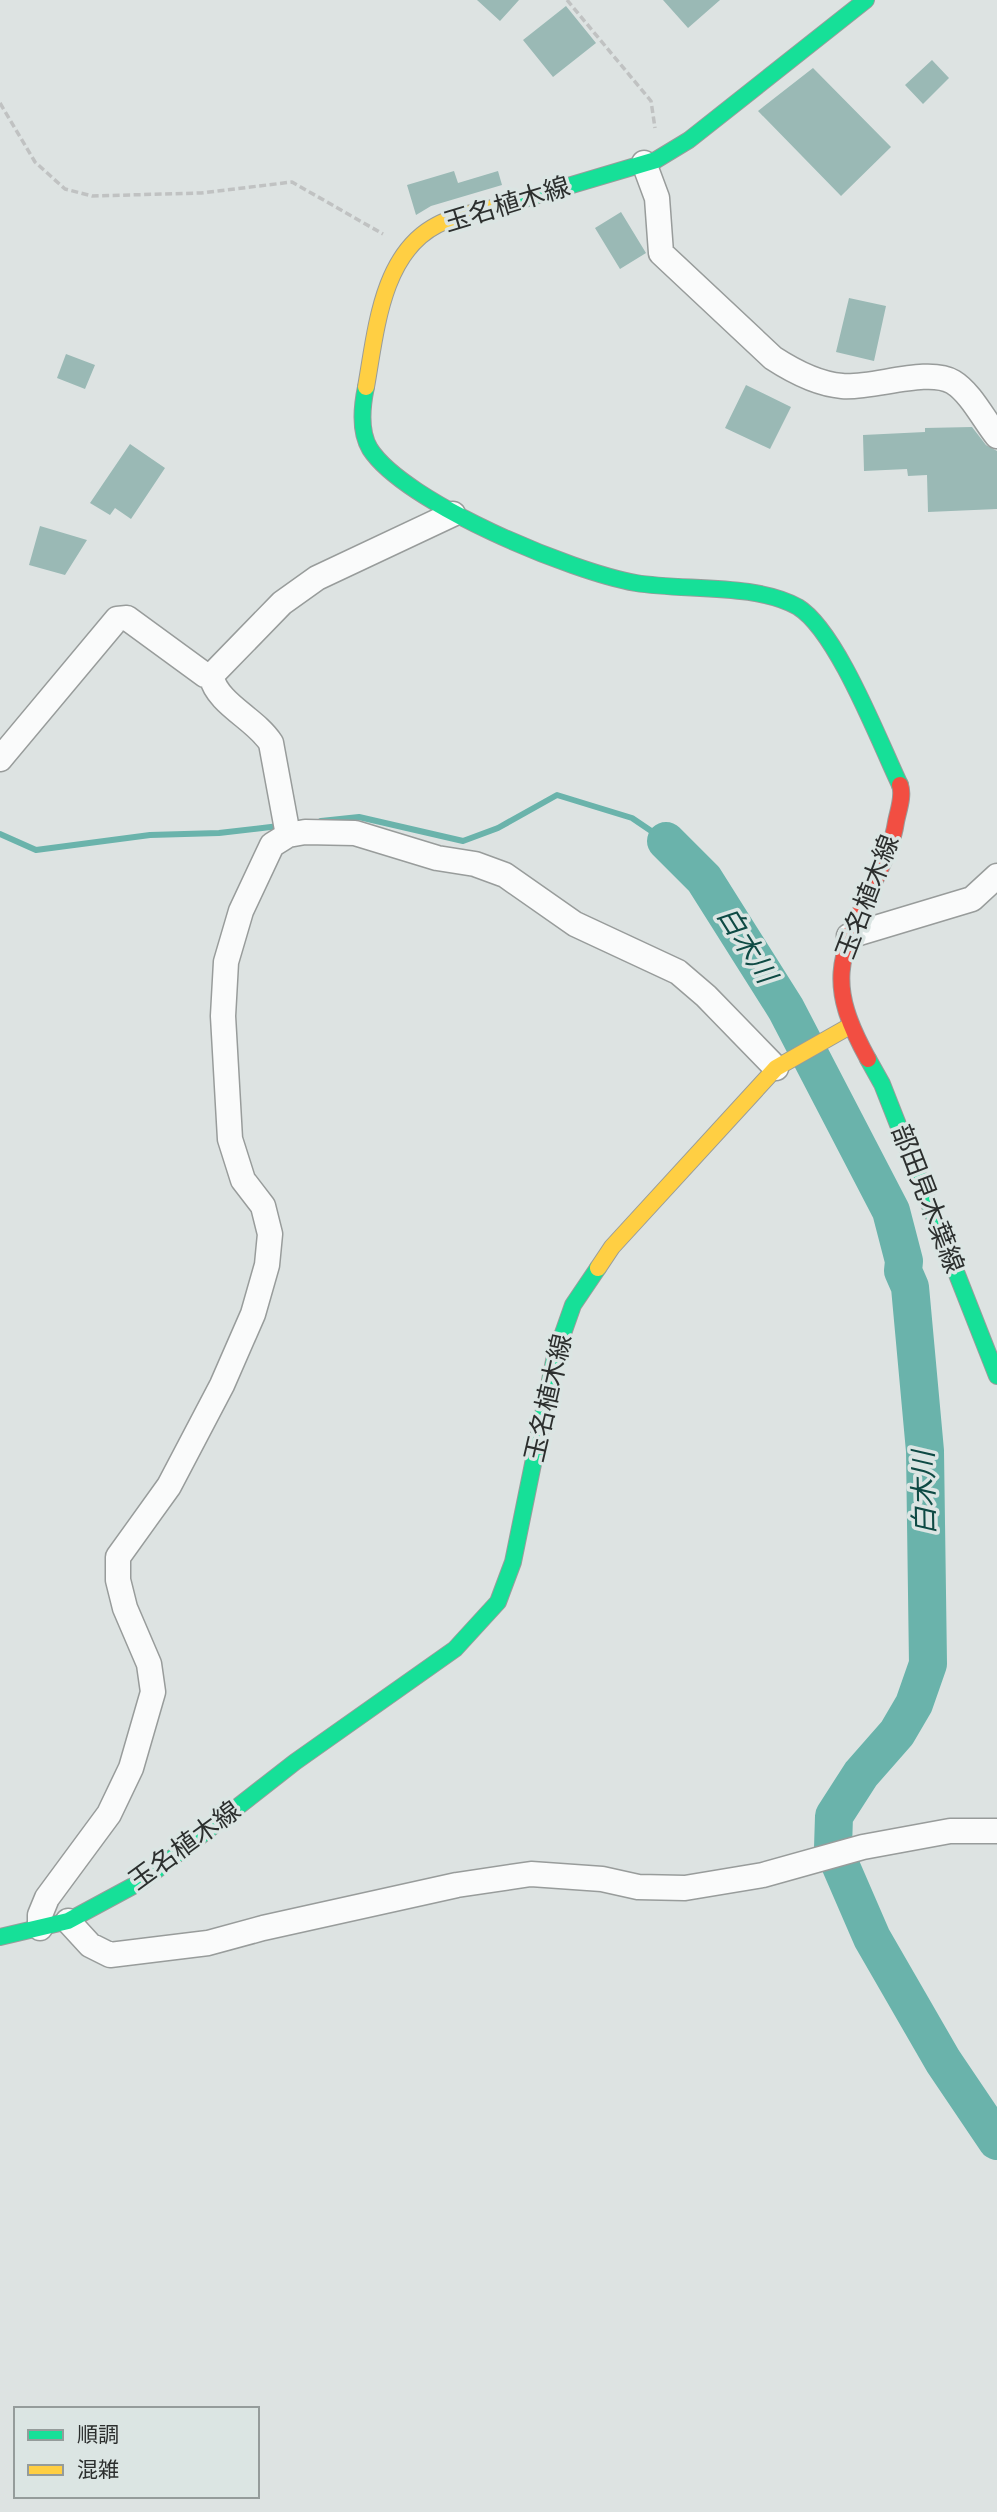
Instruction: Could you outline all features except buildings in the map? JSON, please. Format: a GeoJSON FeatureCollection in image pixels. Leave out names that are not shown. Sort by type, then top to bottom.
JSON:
{"type":"FeatureCollection","features":[{"type":"Feature","properties":{"kind":"main road","name":"玉名植木線"},"geometry":{"type":"LineString","coordinates":[[3,1940],[68,1921],[144,1880],[295,1762],[455,1649],[498,1602],[513,1562],[555,1356],[573,1306],[612,1247],[782,1064],[850,1026],[840,993],[840,968],[849,936],[893,841],[902,789],[827,635],[799,608],[770,596],[637,583],[587,572],[453,513],[384,467],[368,446],[361,411],[382,302],[407,248],[437,225],[650,161],[689,141],[866,0]]}},
{"type":"Feature","properties":{"kind":"main road","name":"部田見木葉線"},"geometry":{"type":"LineString","coordinates":[[850,1026],[882,1084],[997,1376]]}},
{"type":"Feature","properties":{"kind":"street"},"geometry":{"type":"LineString","coordinates":[[650,161],[657,198],[661,253],[773,358],[792,371],[842,386],[931,377],[952,381],[965,392],[997,436]]}},
{"type":"Feature","properties":{"kind":"street"},"geometry":{"type":"LineString","coordinates":[[211,676],[282,603],[317,578],[453,513]]}},
{"type":"Feature","properties":{"kind":"street"},"geometry":{"type":"LineString","coordinates":[[0,759],[117,619],[127,618],[205,675],[211,676]]}},
{"type":"Feature","properties":{"kind":"street"},"geometry":{"type":"LineString","coordinates":[[40,1928],[40,1915],[47,1898],[109,1814],[131,1768],[151,1704],[153,1692],[149,1664],[125,1608],[118,1580],[118,1557],[169,1486],[222,1385],[253,1314],[267,1265],[270,1234],[262,1206],[243,1180],[230,1139],[223,1016],[226,962],[241,911],[261,863],[286,823],[271,743],[263,731],[215,689],[211,676]]}},
{"type":"Feature","properties":{"kind":"street"},"geometry":{"type":"LineString","coordinates":[[286,823],[355,833],[437,858],[475,863],[505,875],[575,924],[678,972],[782,1064]]}},
{"type":"Feature","properties":{"kind":"street"},"geometry":{"type":"LineString","coordinates":[[849,936],[972,899],[997,876]]}},
{"type":"Feature","properties":{"kind":"street"},"geometry":{"type":"LineString","coordinates":[[68,1921],[90,1945],[110,1955],[208,1943],[263,1927],[457,1885],[531,1874],[602,1879],[638,1887],[685,1888],[763,1875],[863,1847],[950,1831],[997,1831]]}},
{"type":"Feature","properties":{"kind":"path"},"geometry":{"type":"LineString","coordinates":[[567,0],[651,101],[650,161]]}},
{"type":"Feature","properties":{"kind":"path"},"geometry":{"type":"LineString","coordinates":[[0,103],[35,162],[65,189],[92,196],[201,193],[292,182],[407,248]]}},
{"type":"Feature","properties":{"kind":"waterway"},"geometry":{"type":"LineString","coordinates":[[321,821],[359,817],[463,841],[498,828],[557,795],[632,818],[666,841]]}},
{"type":"Feature","properties":{"kind":"waterway"},"geometry":{"type":"LineString","coordinates":[[0,834],[36,850],[150,835],[219,833],[279,826]]}},
{"type":"Feature","properties":{"kind":"waterway","name":"白木川"},"geometry":{"type":"LineString","coordinates":[[666,841],[704,879],[786,1009],[891,1211],[904,1261],[903,1271],[910,1287],[925,1451],[928,1664],[914,1704],[897,1733],[861,1774],[834,1816],[833,1848],[872,1938],[943,2061],[997,2141]]}},
{"type":"Feature","properties":{"kind":"traffic: fast"},"geometry":{"type":"LineString","coordinates":[[504,205],[656,160],[689,140],[866,0]]}},
{"type":"Feature","properties":{"kind":"traffic: fast"},"geometry":{"type":"LineString","coordinates":[[366,387],[363,426],[370,449],[389,470],[417,491],[492,532],[572,565],[636,583],[762,594],[798,607],[813,620],[842,662],[900,785]]}},
{"type":"Feature","properties":{"kind":"traffic: fast"},"geometry":{"type":"LineString","coordinates":[[868,1059],[882,1084],[997,1376]]}},
{"type":"Feature","properties":{"kind":"traffic: fast"},"geometry":{"type":"LineString","coordinates":[[0,1937],[68,1921],[144,1880],[295,1762],[455,1649],[498,1602],[513,1562],[555,1356],[573,1305],[598,1268]]}},
{"type":"Feature","properties":{"kind":"traffic: slow"},"geometry":{"type":"LineString","coordinates":[[366,387],[384,296],[404,255],[418,238],[437,225],[504,205]]}},
{"type":"Feature","properties":{"kind":"traffic: slow"},"geometry":{"type":"LineString","coordinates":[[598,1268],[612,1247],[776,1068],[850,1026]]}},
{"type":"Feature","properties":{"kind":"traffic: jam"},"geometry":{"type":"LineString","coordinates":[[868,1059],[846,1008],[842,968],[853,928],[891,843],[900,804],[900,785]]}}]}
